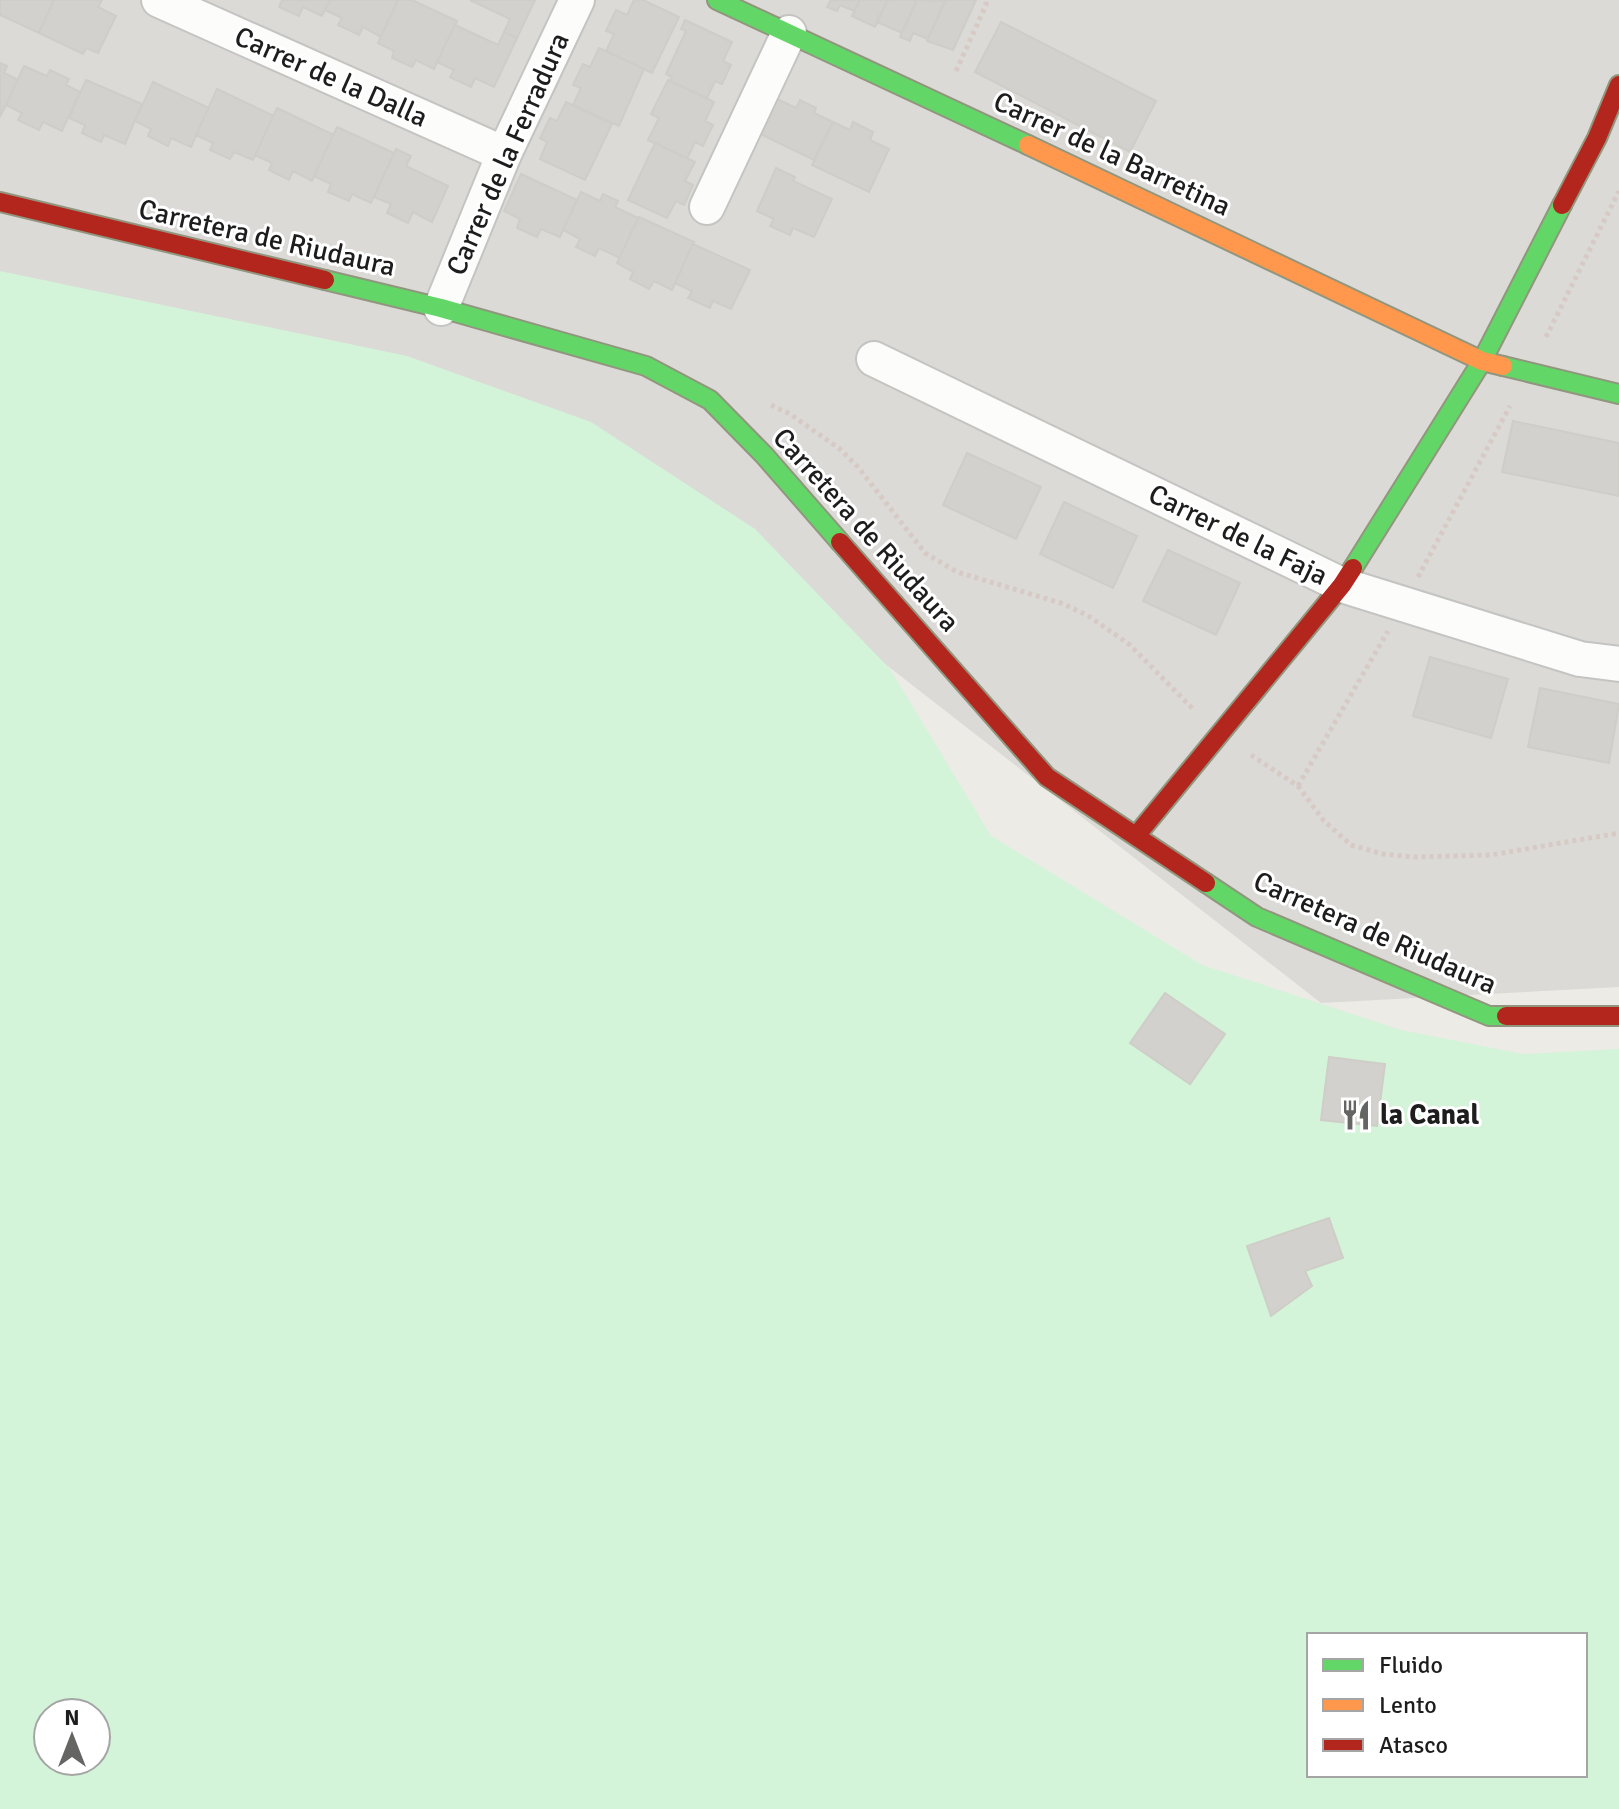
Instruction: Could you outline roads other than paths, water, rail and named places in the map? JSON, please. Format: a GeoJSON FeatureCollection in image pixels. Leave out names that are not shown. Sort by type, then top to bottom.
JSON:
{"type":"FeatureCollection","features":[{"type":"Feature","properties":{"kind":"street","name":"Carrer de la Dalla"},"geometry":{"type":"LineString","coordinates":[[159,0],[504,154]]}},
{"type":"Feature","properties":{"kind":"street","name":"Carrer de la Ferradura"},"geometry":{"type":"LineString","coordinates":[[441,308],[504,154],[577,0]]}},
{"type":"Feature","properties":{"kind":"street","name":"Carrer de la Barretina"},"geometry":{"type":"LineString","coordinates":[[717,0],[1482,361],[1619,394]]}},
{"type":"Feature","properties":{"kind":"street"},"geometry":{"type":"LineString","coordinates":[[707,207],[789,33]]}},
{"type":"Feature","properties":{"kind":"street"},"geometry":{"type":"LineString","coordinates":[[1136,836],[1342,585],[1482,361],[1608,140],[1619,85]]}},
{"type":"Feature","properties":{"kind":"street","name":"Carretera de Riudaura"},"geometry":{"type":"LineString","coordinates":[[0,202],[441,308],[646,366],[710,400],[764,455],[1047,777],[1257,917],[1489,1016],[1619,1016]]}},
{"type":"Feature","properties":{"kind":"street","name":"Carrer de la Faja"},"geometry":{"type":"LineString","coordinates":[[874,359],[1342,585],[1580,659],[1619,664]]}},
{"type":"Feature","properties":{"kind":"place","name":"la Canal"},"geometry":{"type":"Point","coordinates":[1356,1115]}}]}
